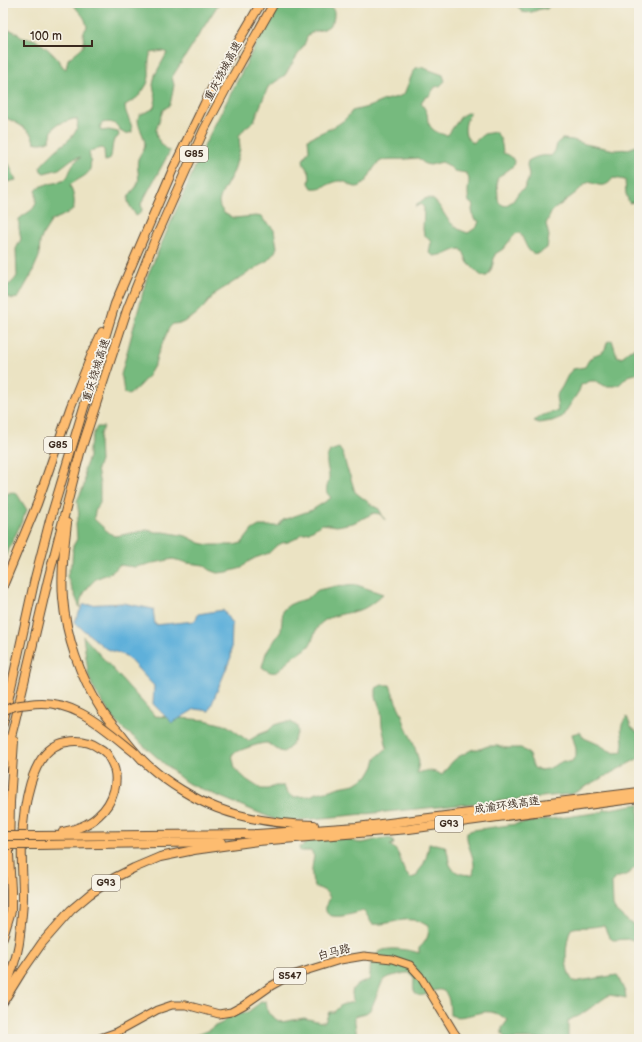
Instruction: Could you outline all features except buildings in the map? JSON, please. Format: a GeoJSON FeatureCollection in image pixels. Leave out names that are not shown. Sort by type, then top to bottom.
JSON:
{"type":"FeatureCollection","features":[{"type":"Feature","properties":{"kind":"highway","name":"重庆绕城高速"},"geometry":{"type":"LineString","coordinates":[[3,724],[35,578],[50,520],[115,304],[173,169],[217,78],[261,3]]}},
{"type":"Feature","properties":{"kind":"highway","name":"重庆绕城高速"},"geometry":{"type":"LineString","coordinates":[[3,768],[80,453],[127,310],[154,242],[204,130],[274,3]]}},
{"type":"Feature","properties":{"kind":"highway","name":"G85"},"geometry":{"type":"LineString","coordinates":[[3,586],[37,504],[71,406],[92,354],[115,304]]}},
{"type":"Feature","properties":{"kind":"highway"},"geometry":{"type":"LineString","coordinates":[[71,487],[62,560],[63,599],[66,622],[80,667],[89,688],[101,710],[135,753]]}},
{"type":"Feature","properties":{"kind":"highway","name":"G93"},"geometry":{"type":"LineString","coordinates":[[3,711],[13,706],[48,702],[64,706],[78,712],[94,720],[168,781],[216,808],[240,816],[288,824],[357,827]]}},
{"type":"Feature","properties":{"kind":"highway","name":"G85"},"geometry":{"type":"LineString","coordinates":[[3,937],[10,911],[10,802],[14,724]]}},
{"type":"Feature","properties":{"kind":"highway"},"geometry":{"type":"LineString","coordinates":[[3,994],[18,948],[23,897],[22,842],[25,809],[29,786],[36,769],[44,755],[62,742],[76,740],[87,742],[106,754],[113,766],[116,777],[115,790],[110,802],[98,816],[88,823],[70,831],[37,836]]}},
{"type":"Feature","properties":{"kind":"highway","name":"成渝环线高速"},"geometry":{"type":"LineString","coordinates":[[357,827],[639,792]]}},
{"type":"Feature","properties":{"kind":"highway","name":"成渝环线高速"},"geometry":{"type":"LineString","coordinates":[[258,842],[408,829],[639,798]]}},
{"type":"Feature","properties":{"kind":"highway"},"geometry":{"type":"LineString","coordinates":[[3,836],[257,834],[357,827]]}},
{"type":"Feature","properties":{"kind":"highway"},"geometry":{"type":"LineString","coordinates":[[3,845],[258,842]]}},
{"type":"Feature","properties":{"kind":"highway","name":"G93"},"geometry":{"type":"LineString","coordinates":[[3,1002],[21,973],[56,926],[71,910],[90,894],[112,879],[160,857],[194,850],[258,842]]}},
{"type":"Feature","properties":{"kind":"main road","name":"白马路"},"geometry":{"type":"LineString","coordinates":[[97,1039],[117,1032],[157,1010],[172,1005],[186,1005],[219,1014],[231,1012],[289,976],[340,960],[364,956],[392,959],[410,965],[420,976],[459,1039]]}},
{"type":"Feature","properties":{"kind":"green space"},"geometry":{"type":"Polygon","coordinates":[[[73,3],[219,3],[172,77],[174,85],[170,105],[163,110],[156,130],[157,138],[166,150],[170,151],[141,204],[142,210],[140,214],[136,216],[128,201],[138,183],[138,159],[145,145],[138,119],[139,115],[151,110],[154,107],[156,99],[153,85],[155,75],[167,53],[163,51],[151,53],[147,84],[139,96],[125,106],[132,132],[123,133],[114,123],[102,123],[100,127],[101,131],[109,130],[118,132],[119,135],[114,140],[112,153],[109,160],[105,161],[104,150],[102,148],[89,152],[91,166],[90,170],[85,176],[70,185],[74,200],[73,210],[52,220],[40,242],[39,257],[33,272],[18,298],[13,299],[3,295],[3,284],[9,285],[17,276],[16,249],[21,239],[19,219],[35,206],[36,191],[38,188],[64,180],[74,163],[81,157],[72,159],[59,169],[44,173],[41,171],[40,167],[43,163],[74,134],[78,124],[77,119],[56,125],[52,131],[50,140],[40,143],[34,142],[31,134],[24,128],[3,117],[3,30],[13,31],[23,38],[37,41],[50,51],[66,69],[68,59],[84,46],[83,33],[87,27],[86,22],[73,3]]]}},
{"type":"Feature","properties":{"kind":"green space"},"geometry":{"type":"Polygon","coordinates":[[[277,3],[328,3],[334,11],[333,21],[324,29],[308,35],[304,45],[285,75],[268,87],[254,121],[245,128],[239,136],[240,149],[234,171],[221,195],[219,202],[224,213],[234,218],[256,216],[262,217],[274,230],[277,247],[275,252],[267,261],[216,293],[194,316],[182,323],[173,324],[169,328],[155,364],[148,376],[129,395],[124,393],[121,375],[147,277],[205,144],[277,3]]]}},
{"type":"Feature","properties":{"kind":"green space"},"geometry":{"type":"Polygon","coordinates":[[[515,3],[550,4],[547,9],[540,9],[526,13],[522,12],[515,3]]]}},
{"type":"Feature","properties":{"kind":"green space"},"geometry":{"type":"Polygon","coordinates":[[[421,67],[443,75],[445,81],[440,86],[435,87],[429,96],[424,98],[421,103],[426,111],[428,123],[434,131],[448,135],[460,118],[464,114],[470,112],[465,129],[465,133],[469,140],[473,143],[484,134],[495,132],[502,144],[503,153],[512,158],[515,164],[497,179],[499,203],[505,206],[513,201],[519,192],[524,189],[529,175],[527,165],[528,161],[539,156],[551,156],[557,143],[562,139],[573,140],[615,150],[628,149],[639,145],[639,197],[634,202],[629,203],[626,194],[625,180],[613,178],[605,185],[589,182],[552,211],[546,224],[549,236],[547,248],[536,254],[532,253],[527,247],[520,233],[515,234],[503,249],[495,254],[492,268],[487,276],[482,276],[468,263],[461,249],[434,256],[429,253],[431,242],[424,234],[423,229],[424,208],[421,204],[415,207],[427,198],[432,199],[440,207],[451,223],[459,229],[468,233],[477,227],[479,221],[474,219],[472,210],[473,205],[469,202],[469,179],[466,173],[454,171],[442,162],[430,165],[425,164],[418,158],[387,160],[378,163],[365,182],[359,187],[354,187],[345,182],[338,181],[320,188],[312,188],[309,183],[309,172],[304,165],[303,160],[309,150],[308,139],[338,125],[352,111],[404,94],[413,72],[416,68],[421,67]]]}},
{"type":"Feature","properties":{"kind":"green space"},"geometry":{"type":"Polygon","coordinates":[[[3,162],[9,164],[16,180],[3,183],[3,162]]]}},
{"type":"Feature","properties":{"kind":"green space"},"geometry":{"type":"Polygon","coordinates":[[[612,340],[617,356],[622,358],[629,350],[639,347],[639,373],[628,376],[620,384],[615,386],[605,386],[596,381],[590,381],[581,385],[579,391],[562,417],[552,421],[539,423],[534,421],[548,413],[558,411],[556,396],[569,373],[573,369],[585,367],[590,359],[605,349],[607,342],[612,340]]]}},
{"type":"Feature","properties":{"kind":"green space"},"geometry":{"type":"Polygon","coordinates":[[[97,427],[104,427],[100,434],[100,461],[97,469],[100,485],[100,503],[95,511],[94,519],[114,536],[147,530],[186,536],[200,543],[209,545],[234,545],[242,543],[252,530],[259,526],[278,526],[283,520],[312,510],[331,498],[327,494],[329,478],[327,458],[330,451],[339,448],[343,454],[355,492],[379,509],[385,520],[380,514],[374,513],[353,523],[337,526],[322,524],[295,539],[282,543],[269,553],[248,562],[242,568],[227,572],[218,573],[210,570],[204,565],[173,559],[135,567],[119,565],[113,572],[97,578],[86,589],[80,602],[80,608],[67,576],[72,562],[73,546],[77,539],[76,523],[79,515],[77,501],[84,486],[84,470],[89,457],[89,449],[93,435],[97,427]]]}},
{"type":"Feature","properties":{"kind":"green space"},"geometry":{"type":"Polygon","coordinates":[[[11,492],[17,494],[27,510],[3,562],[3,496],[11,492]]]}},
{"type":"Feature","properties":{"kind":"green space"},"geometry":{"type":"Polygon","coordinates":[[[357,585],[383,594],[363,609],[334,616],[324,621],[315,632],[309,646],[291,658],[279,671],[267,671],[262,667],[266,653],[281,631],[283,610],[289,605],[306,599],[318,590],[357,585]]]}},
{"type":"Feature","properties":{"kind":"green space"},"geometry":{"type":"Polygon","coordinates":[[[83,636],[155,716],[205,720],[228,726],[248,741],[268,731],[274,725],[284,722],[291,722],[297,726],[298,732],[290,747],[284,752],[267,743],[264,743],[232,754],[235,769],[247,780],[261,789],[284,786],[287,793],[293,797],[310,796],[316,793],[355,784],[369,775],[376,758],[387,748],[382,726],[381,711],[376,697],[376,688],[382,685],[390,685],[413,742],[419,761],[417,773],[430,771],[442,775],[458,757],[473,749],[480,749],[488,746],[521,748],[528,753],[534,768],[541,770],[548,769],[563,761],[571,762],[576,756],[576,749],[572,734],[580,732],[584,738],[608,750],[615,753],[622,752],[622,723],[627,717],[631,727],[637,732],[639,731],[639,758],[572,794],[281,822],[189,784],[123,729],[110,714],[94,689],[89,678],[83,636]]]}},
{"type":"Feature","properties":{"kind":"green space"},"geometry":{"type":"Polygon","coordinates":[[[639,804],[639,870],[634,868],[628,874],[615,878],[612,882],[613,906],[615,910],[629,922],[639,926],[639,952],[636,942],[631,939],[613,940],[609,937],[604,926],[571,929],[566,949],[568,971],[574,982],[617,975],[625,992],[626,998],[610,995],[579,1016],[568,1021],[568,1039],[506,1039],[502,1034],[502,1028],[508,1020],[491,1012],[481,1012],[460,1017],[450,1015],[450,1007],[445,992],[437,990],[421,996],[418,995],[414,990],[414,978],[410,973],[405,973],[388,977],[383,980],[371,1009],[366,1013],[355,1016],[357,1039],[181,1039],[209,1030],[222,1023],[230,1015],[248,1012],[261,1002],[266,1001],[268,1013],[282,1022],[304,1018],[325,1022],[329,1012],[334,1012],[341,1005],[353,1002],[352,992],[354,987],[369,980],[371,964],[379,952],[393,949],[419,953],[419,948],[427,938],[428,926],[419,921],[408,920],[372,924],[363,911],[341,916],[330,915],[326,912],[326,907],[330,898],[324,891],[315,887],[312,880],[314,856],[311,851],[300,851],[299,847],[303,846],[311,838],[339,837],[361,843],[380,839],[392,839],[394,844],[390,845],[398,853],[404,870],[411,878],[417,876],[423,865],[427,856],[429,844],[445,846],[450,866],[458,873],[469,875],[473,874],[474,863],[468,842],[467,832],[602,812],[604,810],[639,804]]]}},
{"type":"Feature","properties":{"kind":"water"},"geometry":{"type":"Polygon","coordinates":[[[123,603],[153,609],[155,625],[195,621],[198,614],[223,610],[232,624],[231,657],[209,711],[195,709],[172,723],[153,704],[154,686],[126,656],[105,648],[74,622],[83,605],[123,603]]]}}]}
